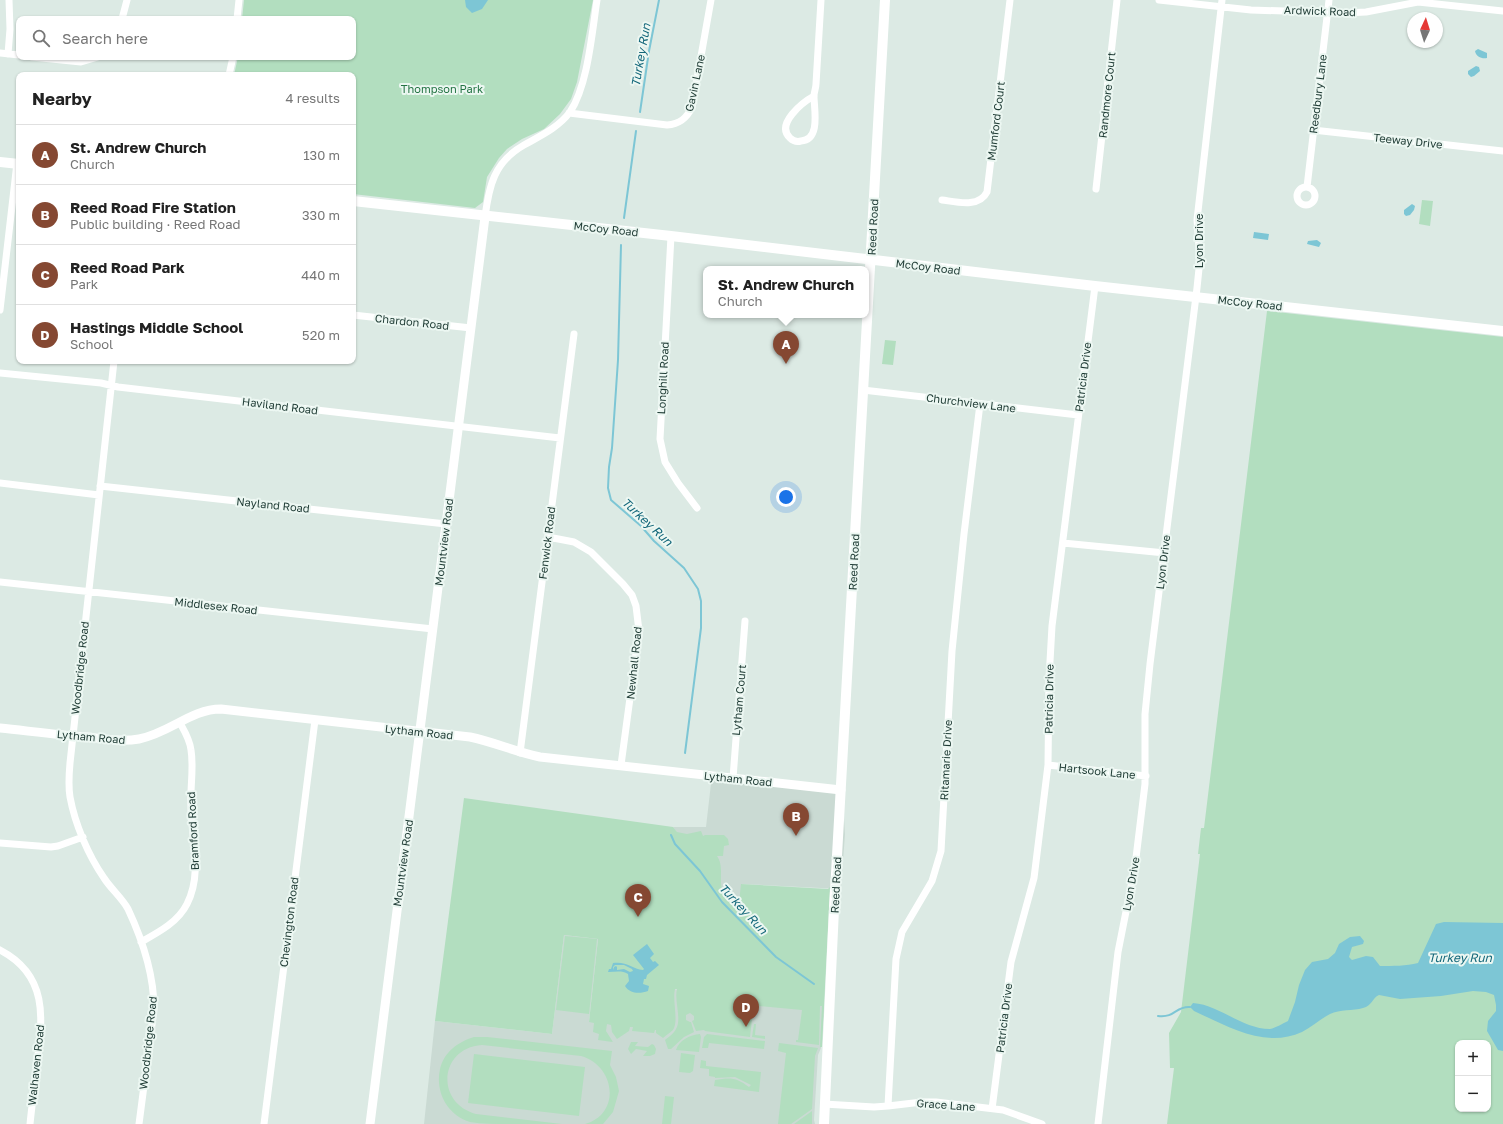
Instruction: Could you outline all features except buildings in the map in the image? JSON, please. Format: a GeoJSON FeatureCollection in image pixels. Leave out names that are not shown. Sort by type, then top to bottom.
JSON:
{"type":"FeatureCollection","features":[{"type":"Feature","properties":{"kind":"main road","name":"Reed Road"},"geometry":{"type":"LineString","coordinates":[[869,292],[885,0]]}},
{"type":"Feature","properties":{"kind":"main road"},"geometry":{"type":"LineString","coordinates":[[0,162],[16,164]]}},
{"type":"Feature","properties":{"kind":"main road","name":"McCoy Road"},"geometry":{"type":"LineString","coordinates":[[356,201],[671,236],[1196,298],[1503,331]]}},
{"type":"Feature","properties":{"kind":"main road","name":"Reed Road"},"geometry":{"type":"LineString","coordinates":[[824,1124],[867,318]]}},
{"type":"Feature","properties":{"kind":"street"},"geometry":{"type":"LineString","coordinates":[[8,54],[10,23],[9,0]]}},
{"type":"Feature","properties":{"kind":"street"},"geometry":{"type":"LineString","coordinates":[[123,16],[127,0]]}},
{"type":"Feature","properties":{"kind":"street"},"geometry":{"type":"LineString","coordinates":[[238,16],[240,0]]}},
{"type":"Feature","properties":{"kind":"street","name":"Mountview Road"},"geometry":{"type":"LineString","coordinates":[[370,1124],[490,184],[495,173],[511,153],[550,131],[569,113],[575,103],[582,86],[597,0]]}},
{"type":"Feature","properties":{"kind":"street","name":"Gavin Lane"},"geometry":{"type":"LineString","coordinates":[[569,113],[667,125],[683,120],[688,116],[692,107],[711,0]]}},
{"type":"Feature","properties":{"kind":"street"},"geometry":{"type":"LineString","coordinates":[[814,96],[806,100],[787,121],[786,129],[790,139],[802,142],[810,138],[813,133],[816,106],[814,96],[821,0]]}},
{"type":"Feature","properties":{"kind":"street","name":"Mumford Court"},"geometry":{"type":"LineString","coordinates":[[942,200],[978,202],[987,192],[1010,0]]}},
{"type":"Feature","properties":{"kind":"street","name":"Randmore Court"},"geometry":{"type":"LineString","coordinates":[[1096,190],[1118,0]]}},
{"type":"Feature","properties":{"kind":"street","name":"Ardwick Road"},"geometry":{"type":"LineString","coordinates":[[1159,0],[1222,3],[1251,10],[1345,13],[1366,12],[1418,2],[1503,11]]}},
{"type":"Feature","properties":{"kind":"street","name":"Reedbury Lane"},"geometry":{"type":"LineString","coordinates":[[1307,187],[1329,0]]}},
{"type":"Feature","properties":{"kind":"street","name":"Lyon Drive"},"geometry":{"type":"LineString","coordinates":[[1098,1124],[1118,952],[1135,866],[1146,776],[1145,714],[1196,298],[1200,259],[1197,220],[1222,3]]}},
{"type":"Feature","properties":{"kind":"street"},"geometry":{"type":"LineString","coordinates":[[0,53],[16,55]]}},
{"type":"Feature","properties":{"kind":"street"},"geometry":{"type":"LineString","coordinates":[[61,60],[81,62],[88,60]]}},
{"type":"Feature","properties":{"kind":"street"},"geometry":{"type":"LineString","coordinates":[[230,72],[232,60]]}},
{"type":"Feature","properties":{"kind":"street","name":"Teeway Drive"},"geometry":{"type":"LineString","coordinates":[[1313,130],[1503,151]]}},
{"type":"Feature","properties":{"kind":"street"},"geometry":{"type":"LineString","coordinates":[[0,310],[2,272],[16,178]]}},
{"type":"Feature","properties":{"kind":"street","name":"Longhill Road"},"geometry":{"type":"LineString","coordinates":[[671,236],[660,439],[665,462],[697,508]]}},
{"type":"Feature","properties":{"kind":"street","name":"Patricia Drive"},"geometry":{"type":"LineString","coordinates":[[992,1108],[1011,962],[1034,878],[1048,765],[1052,626],[1095,286]]}},
{"type":"Feature","properties":{"kind":"street","name":"Chardon Road"},"geometry":{"type":"LineString","coordinates":[[356,315],[471,328]]}},
{"type":"Feature","properties":{"kind":"street","name":"Fenwick Road"},"geometry":{"type":"LineString","coordinates":[[520,753],[574,334]]}},
{"type":"Feature","properties":{"kind":"street","name":"Woodbridge Road"},"geometry":{"type":"LineString","coordinates":[[114,364],[69,782],[72,803],[82,837],[104,878],[127,908],[150,969],[154,990],[153,1015],[138,1124]]}},
{"type":"Feature","properties":{"kind":"street","name":"Haviland Road"},"geometry":{"type":"LineString","coordinates":[[0,372],[560,438]]}},
{"type":"Feature","properties":{"kind":"street","name":"Churchview Lane"},"geometry":{"type":"LineString","coordinates":[[863,390],[1078,415]]}},
{"type":"Feature","properties":{"kind":"street","name":"Ritamarie Drive"},"geometry":{"type":"LineString","coordinates":[[888,1106],[896,959],[902,932],[932,881],[941,851],[952,651],[964,534],[980,404]]}},
{"type":"Feature","properties":{"kind":"street"},"geometry":{"type":"LineString","coordinates":[[0,483],[99,495]]}},
{"type":"Feature","properties":{"kind":"street","name":"Nayland Road"},"geometry":{"type":"LineString","coordinates":[[100,486],[446,524]]}},
{"type":"Feature","properties":{"kind":"street","name":"Newhall Road"},"geometry":{"type":"LineString","coordinates":[[548,537],[574,542],[590,552],[623,584],[632,595],[636,606],[639,632],[621,765]]}},
{"type":"Feature","properties":{"kind":"street"},"geometry":{"type":"LineString","coordinates":[[1063,542],[1165,553]]}},
{"type":"Feature","properties":{"kind":"street","name":"Middlesex Road"},"geometry":{"type":"LineString","coordinates":[[0,582],[433,629]]}},
{"type":"Feature","properties":{"kind":"street","name":"Lytham Court"},"geometry":{"type":"LineString","coordinates":[[733,778],[745,621]]}},
{"type":"Feature","properties":{"kind":"street","name":"Lytham Road"},"geometry":{"type":"LineString","coordinates":[[0,728],[121,741],[153,735],[180,723],[195,714],[210,709],[221,709],[470,737],[487,741],[520,753],[540,757],[841,790]]}},
{"type":"Feature","properties":{"kind":"street","name":"Chevington Road"},"geometry":{"type":"LineString","coordinates":[[264,1124],[315,720]]}},
{"type":"Feature","properties":{"kind":"street","name":"Bramford Road"},"geometry":{"type":"LineString","coordinates":[[141,942],[164,928],[180,914],[191,896],[196,879],[191,806],[192,751],[187,735],[180,723]]}},
{"type":"Feature","properties":{"kind":"street","name":"Hartsook Lane"},"geometry":{"type":"LineString","coordinates":[[1048,765],[1146,776]]}},
{"type":"Feature","properties":{"kind":"street"},"geometry":{"type":"LineString","coordinates":[[0,843],[51,848],[82,837]]}},
{"type":"Feature","properties":{"kind":"street","name":"Walhaven Road"},"geometry":{"type":"LineString","coordinates":[[0,950],[27,972],[36,988],[41,1004],[42,1029],[30,1124]]}},
{"type":"Feature","properties":{"kind":"street","name":"Grace Lane"},"geometry":{"type":"LineString","coordinates":[[824,1104],[888,1106],[929,1102],[992,1108],[1042,1124]]}},
{"type":"Feature","properties":{"kind":"shaded area"},"geometry":{"type":"Polygon","coordinates":[[[712,775],[842,788],[845,834],[841,889],[742,884],[739,911],[716,887],[673,827],[706,827],[712,775]]]}},
{"type":"Feature","properties":{"kind":"shaded area"},"geometry":{"type":"Polygon","coordinates":[[[564,935],[598,939],[589,1022],[673,989],[824,1006],[821,1048],[818,1055],[815,1124],[424,1124],[435,1021],[552,1034],[564,935]]]}},
{"type":"Feature","properties":{"kind":"green space","name":"Thompson Park"},"geometry":{"type":"Polygon","coordinates":[[[244,0],[593,0],[577,82],[571,99],[560,114],[544,129],[522,139],[507,149],[499,158],[487,177],[483,202],[475,208],[356,194],[356,72],[235,72],[237,60],[356,60],[356,16],[242,16],[244,0]]]}},
{"type":"Feature","properties":{"kind":"green space"},"geometry":{"type":"Polygon","coordinates":[[[1422,200],[1433,201],[1430,226],[1419,224],[1422,200]]]}},
{"type":"Feature","properties":{"kind":"green space"},"geometry":{"type":"Polygon","coordinates":[[[1267,311],[1503,337],[1503,1124],[1167,1124],[1174,1068],[1170,1068],[1169,1033],[1181,1012],[1200,854],[1198,854],[1201,828],[1204,828],[1267,311]]]}},
{"type":"Feature","properties":{"kind":"green space"},"geometry":{"type":"Polygon","coordinates":[[[885,340],[896,341],[893,365],[882,364],[885,340]]]}},
{"type":"Feature","properties":{"kind":"green space"},"geometry":{"type":"Polygon","coordinates":[[[464,798],[673,827],[677,832],[687,834],[701,831],[703,836],[724,835],[728,839],[729,845],[724,846],[723,856],[717,856],[721,868],[721,885],[725,894],[735,899],[739,903],[741,884],[828,889],[830,887],[822,1047],[820,1047],[822,1006],[820,1006],[819,1045],[796,1042],[796,1040],[798,1040],[802,1010],[759,1006],[758,1009],[753,1010],[750,1037],[704,1030],[696,1031],[692,1021],[694,1020],[694,1016],[690,1013],[686,1015],[686,1020],[691,1022],[694,1032],[684,1037],[671,1049],[668,1049],[665,1040],[674,1032],[678,1025],[676,999],[677,989],[675,989],[674,994],[675,1026],[673,1030],[663,1038],[656,1033],[656,1030],[654,1033],[632,1031],[633,1027],[630,1027],[629,1031],[617,1039],[612,1032],[611,1025],[607,1024],[606,1031],[613,1042],[598,1040],[599,1034],[593,1032],[594,1023],[589,1022],[598,939],[564,935],[552,1034],[435,1021],[464,798]]]}},
{"type":"Feature","properties":{"kind":"green space"},"geometry":{"type":"Polygon","coordinates":[[[565,936],[597,939],[589,1014],[556,1010],[565,936]]]}},
{"type":"Feature","properties":{"kind":"green space"},"geometry":{"type":"Polygon","coordinates":[[[754,1024],[756,1024],[755,1035],[765,1036],[765,1039],[752,1037],[754,1024]]]}},
{"type":"Feature","properties":{"kind":"green space"},"geometry":{"type":"Polygon","coordinates":[[[700,1034],[699,1052],[676,1050],[677,1046],[685,1039],[700,1034]]]}},
{"type":"Feature","properties":{"kind":"green space"},"geometry":{"type":"Polygon","coordinates":[[[707,1034],[765,1041],[764,1049],[709,1043],[708,1048],[702,1048],[704,1037],[707,1034]]]}},
{"type":"Feature","properties":{"kind":"green space"},"geometry":{"type":"Polygon","coordinates":[[[474,1037],[487,1037],[612,1051],[610,1065],[616,1077],[619,1091],[613,1112],[603,1124],[585,1124],[597,1119],[604,1111],[609,1101],[610,1090],[607,1079],[601,1069],[593,1061],[581,1056],[482,1045],[468,1048],[457,1056],[450,1065],[448,1076],[449,1088],[454,1099],[463,1108],[476,1114],[562,1124],[484,1124],[462,1119],[444,1102],[439,1086],[440,1069],[442,1063],[452,1048],[474,1037]]]}},
{"type":"Feature","properties":{"kind":"green space"},"geometry":{"type":"Polygon","coordinates":[[[631,1042],[638,1042],[635,1046],[648,1047],[652,1044],[654,1045],[656,1049],[655,1054],[643,1056],[647,1051],[636,1049],[631,1054],[628,1049],[631,1042]]]}},
{"type":"Feature","properties":{"kind":"green space"},"geometry":{"type":"Polygon","coordinates":[[[779,1043],[818,1048],[815,1056],[812,1109],[791,1124],[778,1124],[786,1053],[778,1051],[779,1043]]]}},
{"type":"Feature","properties":{"kind":"green space"},"geometry":{"type":"Polygon","coordinates":[[[681,1053],[695,1055],[693,1071],[690,1073],[679,1072],[681,1053]]]}},
{"type":"Feature","properties":{"kind":"green space"},"geometry":{"type":"Polygon","coordinates":[[[474,1054],[585,1067],[579,1116],[468,1103],[474,1054]]]}},
{"type":"Feature","properties":{"kind":"green space"},"geometry":{"type":"Polygon","coordinates":[[[701,1060],[706,1061],[706,1066],[761,1072],[759,1092],[714,1086],[715,1080],[725,1079],[737,1080],[749,1087],[751,1085],[735,1077],[715,1078],[709,1076],[709,1069],[700,1068],[701,1060]]]}},
{"type":"Feature","properties":{"kind":"green space"},"geometry":{"type":"Polygon","coordinates":[[[665,1096],[674,1097],[671,1124],[662,1124],[665,1096]]]}},
{"type":"Feature","properties":{"kind":"green space"},"geometry":{"type":"Polygon","coordinates":[[[812,1111],[812,1124],[794,1124],[812,1111]]]}},
{"type":"Feature","properties":{"kind":"water"},"geometry":{"type":"Polygon","coordinates":[[[465,0],[488,0],[482,9],[472,13],[466,7],[465,0]]]}},
{"type":"Feature","properties":{"kind":"water"},"geometry":{"type":"Polygon","coordinates":[[[1478,49],[1487,53],[1487,58],[1481,58],[1478,56],[1475,51],[1478,49]]]}},
{"type":"Feature","properties":{"kind":"water"},"geometry":{"type":"Polygon","coordinates":[[[1476,66],[1479,67],[1480,71],[1471,77],[1468,74],[1468,71],[1476,66]]]}},
{"type":"Feature","properties":{"kind":"water"},"geometry":{"type":"Polygon","coordinates":[[[1412,204],[1415,206],[1414,210],[1410,215],[1406,216],[1404,214],[1404,210],[1412,204]]]}},
{"type":"Feature","properties":{"kind":"water"},"geometry":{"type":"Polygon","coordinates":[[[1254,232],[1269,234],[1268,240],[1253,238],[1254,232]]]}},
{"type":"Feature","properties":{"kind":"water"},"geometry":{"type":"Polygon","coordinates":[[[1317,240],[1321,243],[1319,247],[1307,244],[1308,241],[1317,240]]]}},
{"type":"Feature","properties":{"kind":"water","name":"Turkey Run"},"geometry":{"type":"Polygon","coordinates":[[[1444,922],[1503,923],[1503,1051],[1498,1050],[1487,1031],[1488,1021],[1496,1011],[1496,1005],[1494,995],[1486,992],[1473,991],[1441,996],[1400,999],[1379,995],[1366,1007],[1334,1012],[1302,1032],[1288,1037],[1274,1038],[1246,1034],[1194,1011],[1190,1007],[1193,1003],[1203,1005],[1260,1028],[1270,1029],[1277,1027],[1288,1021],[1305,970],[1312,962],[1328,959],[1335,953],[1339,944],[1350,937],[1360,936],[1364,941],[1363,944],[1352,947],[1349,957],[1352,960],[1366,956],[1373,957],[1380,966],[1409,965],[1418,963],[1436,924],[1444,922]]]}},
{"type":"Feature","properties":{"kind":"water"},"geometry":{"type":"Polygon","coordinates":[[[647,944],[654,954],[650,958],[653,962],[655,961],[659,965],[647,975],[646,979],[644,979],[643,984],[649,986],[648,991],[642,993],[632,992],[627,989],[625,986],[629,981],[628,974],[621,972],[608,972],[613,963],[622,963],[643,970],[644,969],[633,955],[647,944]],[[615,965],[613,967],[614,970],[614,967],[616,966],[617,970],[624,969],[630,972],[633,971],[624,965],[615,965]]]}},
{"type":"Feature","properties":{"kind":"waterway","name":"Turkey Run"},"geometry":{"type":"LineString","coordinates":[[640,112],[649,51],[659,0]]}},
{"type":"Feature","properties":{"kind":"waterway","name":"Turkey Run"},"geometry":{"type":"LineString","coordinates":[[624,218],[636,131]]}},
{"type":"Feature","properties":{"kind":"waterway","name":"Turkey Run"},"geometry":{"type":"LineString","coordinates":[[621,245],[618,360],[608,488],[611,500],[641,526],[654,541],[684,568],[698,589],[701,601],[701,628],[685,753]]}},
{"type":"Feature","properties":{"kind":"waterway","name":"Turkey Run"},"geometry":{"type":"LineString","coordinates":[[671,835],[675,844],[700,871],[722,902],[776,957],[814,984]]}},
{"type":"Feature","properties":{"kind":"waterway","name":"Turkey Run"},"geometry":{"type":"LineString","coordinates":[[1158,1016],[1172,1014],[1181,1008],[1190,1007]]}},
{"type":"Feature","properties":{"kind":"place","name":"St. Andrew Church"},"geometry":{"type":"Point","coordinates":[786,364]}},
{"type":"Feature","properties":{"kind":"place","name":"Reed Road Fire Station"},"geometry":{"type":"Point","coordinates":[796,836]}},
{"type":"Feature","properties":{"kind":"place","name":"Reed Road Park"},"geometry":{"type":"Point","coordinates":[638,917]}},
{"type":"Feature","properties":{"kind":"place","name":"Hastings Middle School"},"geometry":{"type":"Point","coordinates":[746,1027]}}]}
